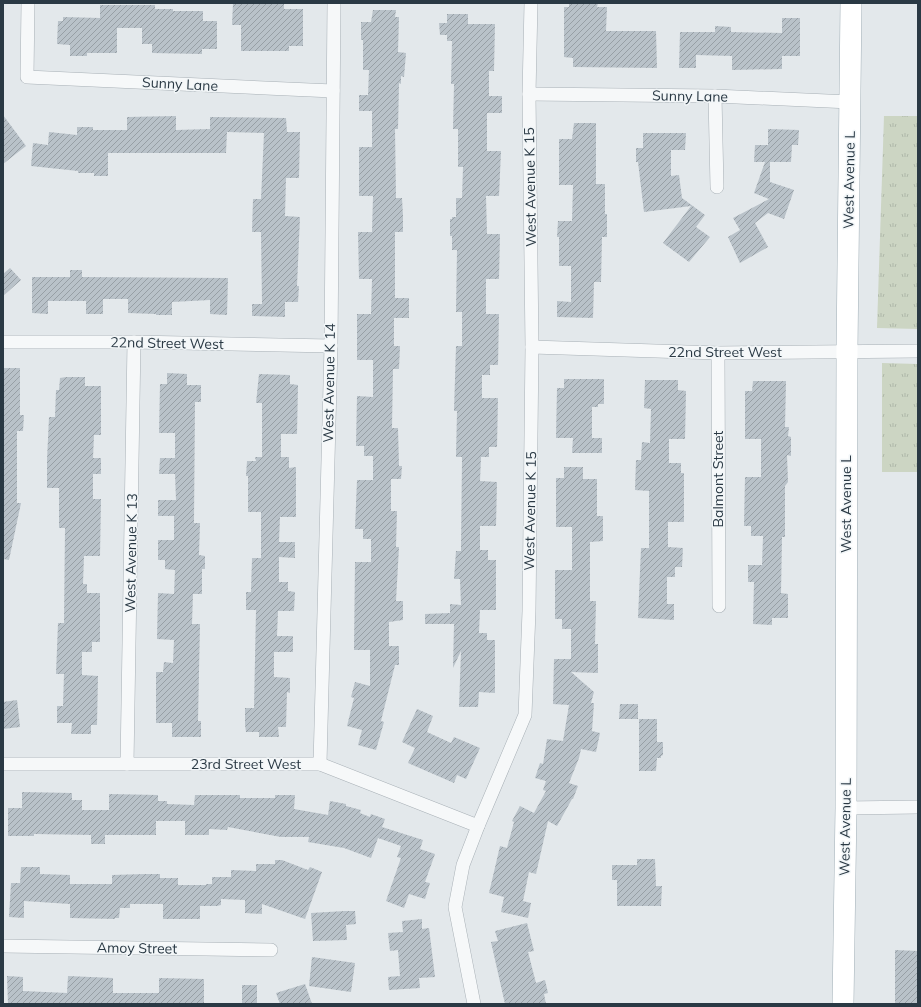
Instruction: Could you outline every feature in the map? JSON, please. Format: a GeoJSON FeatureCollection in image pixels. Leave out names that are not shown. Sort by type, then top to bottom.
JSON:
{"type":"FeatureCollection","features":[{"type":"Feature","properties":{"kind":"main road","name":"West Avenue L"},"geometry":{"type":"LineString","coordinates":[[843,1004],[846,808],[847,351],[851,3]]}},
{"type":"Feature","properties":{"kind":"street","name":"Sunny Lane"},"geometry":{"type":"LineString","coordinates":[[28,3],[27,77],[333,91]]}},
{"type":"Feature","properties":{"kind":"street","name":"West Avenue K 14"},"geometry":{"type":"LineString","coordinates":[[320,764],[330,346],[334,3]]}},
{"type":"Feature","properties":{"kind":"street","name":"West Avenue K 15"},"geometry":{"type":"LineString","coordinates":[[474,1004],[455,907],[463,865],[525,715],[529,611],[532,347],[529,94],[531,3]]}},
{"type":"Feature","properties":{"kind":"street","name":"Sunny Lane"},"geometry":{"type":"LineString","coordinates":[[529,94],[715,96],[850,102]]}},
{"type":"Feature","properties":{"kind":"street"},"geometry":{"type":"LineString","coordinates":[[715,96],[717,187]]}},
{"type":"Feature","properties":{"kind":"street","name":"22nd Street West"},"geometry":{"type":"LineString","coordinates":[[3,342],[134,342],[330,346]]}},
{"type":"Feature","properties":{"kind":"street","name":"West Avenue K 13"},"geometry":{"type":"LineString","coordinates":[[127,764],[134,342]]}},
{"type":"Feature","properties":{"kind":"street","name":"22nd Street West"},"geometry":{"type":"LineString","coordinates":[[532,347],[718,353],[918,351]]}},
{"type":"Feature","properties":{"kind":"street","name":"Balmont Street"},"geometry":{"type":"LineString","coordinates":[[718,353],[719,606]]}},
{"type":"Feature","properties":{"kind":"street","name":"23rd Street West"},"geometry":{"type":"LineString","coordinates":[[3,764],[320,764],[478,826]]}},
{"type":"Feature","properties":{"kind":"street"},"geometry":{"type":"LineString","coordinates":[[846,808],[918,807]]}},
{"type":"Feature","properties":{"kind":"street","name":"Amoy Street"},"geometry":{"type":"LineString","coordinates":[[3,946],[271,950]]}},
{"type":"Feature","properties":{"kind":"green space"},"geometry":{"type":"Polygon","coordinates":[[[884,116],[918,116],[918,329],[877,328],[884,116]]]}},
{"type":"Feature","properties":{"kind":"green space"},"geometry":{"type":"Polygon","coordinates":[[[882,363],[918,364],[918,472],[882,472],[882,363]]]}},
{"type":"Feature","properties":{"kind":"building"},"geometry":{"type":"Polygon","coordinates":[[[233,3],[284,4],[284,9],[303,9],[303,46],[289,46],[289,51],[241,51],[241,25],[232,25],[233,3]]]}},
{"type":"Feature","properties":{"kind":"building"},"geometry":{"type":"Polygon","coordinates":[[[569,3],[598,3],[597,7],[607,7],[606,31],[656,31],[657,68],[573,67],[573,58],[564,57],[564,7],[569,7],[569,3]]]}},
{"type":"Feature","properties":{"kind":"building"},"geometry":{"type":"Polygon","coordinates":[[[100,5],[155,5],[155,9],[173,9],[173,11],[203,11],[203,21],[217,21],[217,49],[202,49],[202,54],[152,53],[152,44],[142,44],[142,28],[117,28],[117,53],[87,53],[87,56],[70,56],[70,45],[57,44],[58,21],[63,21],[63,17],[100,18],[100,5]]]}},
{"type":"Feature","properties":{"kind":"building"},"geometry":{"type":"Polygon","coordinates":[[[373,10],[396,10],[395,17],[399,17],[398,52],[406,53],[404,77],[401,76],[401,84],[399,83],[398,129],[395,129],[396,198],[402,198],[403,232],[395,232],[395,298],[409,298],[409,318],[394,318],[394,346],[400,346],[399,369],[393,369],[392,428],[398,428],[399,466],[402,466],[401,479],[391,479],[391,511],[397,511],[396,547],[399,547],[396,601],[403,601],[403,620],[389,622],[389,646],[399,646],[399,665],[395,665],[381,721],[384,722],[376,750],[358,745],[362,730],[347,726],[354,698],[351,697],[355,682],[370,686],[370,650],[354,650],[355,562],[371,562],[371,539],[363,539],[363,529],[355,529],[357,480],[373,480],[373,456],[364,456],[364,446],[356,446],[357,396],[373,397],[373,360],[357,360],[357,314],[371,314],[372,279],[359,279],[358,232],[372,232],[373,196],[359,196],[359,147],[372,147],[372,111],[359,111],[359,95],[368,95],[369,70],[363,70],[363,40],[361,40],[361,22],[371,22],[373,10]]]}},
{"type":"Feature","properties":{"kind":"building"},"geometry":{"type":"Polygon","coordinates":[[[447,14],[468,14],[468,24],[495,24],[494,71],[489,71],[489,96],[502,96],[502,113],[487,113],[487,151],[501,151],[499,196],[486,196],[487,234],[500,234],[499,279],[486,279],[486,314],[499,314],[498,365],[490,365],[490,375],[482,375],[482,398],[498,398],[497,447],[489,447],[489,457],[481,457],[480,481],[497,482],[496,526],[480,526],[480,550],[488,550],[488,560],[496,560],[496,610],[480,610],[479,633],[487,633],[487,640],[495,640],[495,693],[479,692],[478,707],[459,707],[461,651],[453,668],[454,624],[425,624],[425,614],[450,613],[450,604],[461,605],[460,579],[454,579],[456,551],[461,551],[462,457],[456,457],[457,411],[454,411],[456,346],[462,346],[462,312],[456,312],[457,250],[452,250],[450,219],[452,219],[452,217],[456,217],[456,198],[462,198],[463,167],[458,167],[458,129],[453,129],[454,84],[451,84],[452,41],[447,41],[447,35],[440,35],[439,23],[447,23],[447,14]]]}},
{"type":"Feature","properties":{"kind":"building"},"geometry":{"type":"Polygon","coordinates":[[[782,18],[800,18],[800,56],[782,56],[782,69],[732,70],[732,56],[696,55],[696,68],[679,68],[680,32],[715,32],[715,26],[731,27],[731,32],[782,33],[782,18]]]}},
{"type":"Feature","properties":{"kind":"building"},"geometry":{"type":"Polygon","coordinates":[[[3,115],[26,146],[3,164],[3,115]]]}},
{"type":"Feature","properties":{"kind":"building"},"geometry":{"type":"Polygon","coordinates":[[[176,116],[176,130],[210,129],[210,117],[286,118],[287,132],[300,132],[299,178],[286,178],[285,216],[300,217],[297,286],[299,286],[298,302],[285,302],[285,317],[252,316],[252,304],[262,304],[261,232],[252,232],[253,199],[261,199],[264,133],[227,132],[226,153],[108,153],[108,176],[94,176],[94,173],[78,173],[78,171],[31,166],[33,143],[48,145],[49,132],[77,135],[77,127],[93,127],[93,130],[127,130],[127,117],[176,116]]]}},
{"type":"Feature","properties":{"kind":"building"},"geometry":{"type":"Polygon","coordinates":[[[574,123],[596,123],[596,184],[605,184],[607,237],[602,237],[601,282],[594,282],[593,318],[557,317],[557,301],[571,302],[571,266],[559,266],[559,237],[557,237],[558,221],[572,221],[573,185],[559,185],[559,139],[572,139],[574,123]]]}},
{"type":"Feature","properties":{"kind":"building"},"geometry":{"type":"Polygon","coordinates":[[[768,129],[799,130],[798,145],[792,145],[791,162],[770,162],[770,182],[794,190],[784,219],[768,213],[755,223],[768,247],[740,263],[728,237],[740,230],[733,218],[769,199],[754,193],[765,162],[754,162],[755,145],[768,145],[768,129]]]}},
{"type":"Feature","properties":{"kind":"building"},"geometry":{"type":"Polygon","coordinates":[[[643,133],[686,133],[685,150],[671,150],[671,176],[679,175],[682,198],[705,215],[696,227],[710,237],[689,262],[663,243],[691,206],[644,212],[638,162],[636,162],[636,148],[643,148],[643,133]]]}},
{"type":"Feature","properties":{"kind":"building"},"geometry":{"type":"Polygon","coordinates":[[[10,268],[21,280],[3,296],[3,274],[10,268]]]}},
{"type":"Feature","properties":{"kind":"building"},"geometry":{"type":"Polygon","coordinates":[[[70,270],[82,270],[82,277],[228,278],[227,315],[210,314],[210,300],[172,302],[172,315],[128,313],[128,299],[103,299],[103,314],[86,314],[86,301],[48,301],[48,314],[32,313],[32,277],[70,277],[70,270]]]}},
{"type":"Feature","properties":{"kind":"building"},"geometry":{"type":"Polygon","coordinates":[[[3,368],[20,368],[20,415],[24,415],[23,431],[17,431],[17,503],[21,503],[9,560],[3,559],[3,368]]]}},
{"type":"Feature","properties":{"kind":"building"},"geometry":{"type":"Polygon","coordinates":[[[167,373],[187,374],[187,385],[201,385],[201,402],[195,402],[194,523],[200,523],[199,555],[205,556],[205,569],[202,569],[202,594],[193,594],[192,624],[200,624],[198,721],[201,721],[201,737],[172,737],[172,723],[156,723],[156,672],[163,672],[164,662],[173,663],[174,640],[157,639],[158,593],[174,594],[175,570],[165,569],[165,560],[158,560],[158,540],[174,540],[174,516],[158,516],[158,500],[176,500],[175,474],[159,474],[160,458],[175,458],[175,433],[159,433],[160,384],[167,384],[167,373]]]}},
{"type":"Feature","properties":{"kind":"building"},"geometry":{"type":"Polygon","coordinates":[[[259,374],[290,375],[290,384],[298,385],[297,434],[281,434],[281,457],[289,457],[289,468],[296,467],[296,517],[280,517],[279,542],[295,542],[295,558],[279,557],[279,582],[288,582],[288,591],[295,592],[294,611],[278,611],[277,636],[293,636],[293,652],[274,652],[274,677],[290,678],[290,693],[287,692],[286,727],[278,727],[279,737],[259,737],[259,732],[246,732],[245,725],[245,708],[254,708],[256,610],[246,610],[246,592],[251,592],[252,558],[261,558],[261,512],[248,512],[248,476],[246,476],[247,461],[256,461],[255,457],[262,457],[262,403],[256,403],[259,374]]]}},
{"type":"Feature","properties":{"kind":"building"},"geometry":{"type":"Polygon","coordinates":[[[85,377],[85,386],[101,386],[101,435],[94,435],[93,458],[101,458],[101,474],[93,474],[93,499],[101,499],[100,556],[84,556],[83,584],[87,584],[87,593],[100,593],[100,642],[92,642],[92,652],[82,652],[82,675],[98,676],[97,725],[91,725],[91,734],[71,734],[72,723],[57,723],[57,706],[63,706],[64,674],[56,674],[58,623],[64,623],[65,528],[59,528],[59,488],[47,488],[47,460],[49,417],[55,417],[56,390],[59,390],[60,378],[85,377]]]}},
{"type":"Feature","properties":{"kind":"building"},"geometry":{"type":"Polygon","coordinates":[[[564,379],[604,379],[604,404],[598,404],[598,407],[592,407],[592,438],[602,438],[602,453],[572,453],[573,438],[556,438],[557,388],[564,388],[564,379]]]}},
{"type":"Feature","properties":{"kind":"building"},"geometry":{"type":"Polygon","coordinates":[[[645,380],[678,380],[678,390],[686,391],[685,439],[669,439],[669,463],[681,463],[681,473],[684,473],[684,522],[668,522],[668,547],[683,548],[682,567],[675,567],[675,577],[667,577],[667,604],[674,604],[674,620],[638,618],[641,548],[649,548],[649,491],[635,490],[636,460],[641,460],[642,442],[650,443],[651,409],[644,408],[645,380]]]}},
{"type":"Feature","properties":{"kind":"building"},"geometry":{"type":"Polygon","coordinates":[[[753,381],[786,381],[785,427],[789,427],[788,436],[791,437],[791,456],[787,455],[788,482],[785,486],[785,537],[782,537],[781,593],[788,594],[788,618],[772,618],[772,625],[753,624],[754,582],[748,582],[748,565],[762,565],[763,536],[751,536],[751,526],[744,526],[745,477],[761,477],[761,439],[745,439],[745,391],[752,391],[753,381]]]}},
{"type":"Feature","properties":{"kind":"building"},"geometry":{"type":"Polygon","coordinates":[[[564,467],[583,467],[583,479],[597,479],[597,516],[603,516],[603,541],[590,542],[590,601],[596,601],[595,644],[598,644],[598,673],[571,672],[594,692],[591,703],[594,703],[592,731],[600,733],[596,752],[581,749],[569,783],[578,786],[573,799],[557,826],[548,821],[536,874],[529,872],[523,901],[531,903],[528,918],[501,912],[504,897],[489,893],[500,846],[507,848],[514,822],[512,821],[520,806],[534,813],[546,791],[543,790],[546,781],[535,778],[540,763],[543,764],[547,739],[563,741],[569,705],[553,704],[554,659],[571,659],[571,629],[562,629],[562,619],[555,619],[555,570],[572,570],[572,527],[556,527],[556,478],[564,478],[564,467]]]}},
{"type":"Feature","properties":{"kind":"building"},"geometry":{"type":"Polygon","coordinates":[[[17,700],[20,727],[3,729],[3,702],[17,700]]]}},
{"type":"Feature","properties":{"kind":"building"},"geometry":{"type":"Polygon","coordinates":[[[620,704],[638,704],[638,719],[619,719],[620,704]]]}},
{"type":"Feature","properties":{"kind":"building"},"geometry":{"type":"Polygon","coordinates":[[[417,709],[433,716],[427,732],[451,743],[454,737],[480,748],[466,779],[457,775],[454,783],[408,763],[415,748],[402,742],[417,709]]]}},
{"type":"Feature","properties":{"kind":"building"},"geometry":{"type":"Polygon","coordinates":[[[639,719],[657,719],[657,742],[663,742],[663,755],[661,758],[657,758],[656,771],[639,771],[639,719]]]}},
{"type":"Feature","properties":{"kind":"building"},"geometry":{"type":"Polygon","coordinates":[[[22,792],[72,793],[72,800],[82,800],[82,810],[109,810],[109,794],[158,795],[158,801],[167,801],[167,804],[194,805],[195,795],[240,795],[240,798],[275,798],[275,795],[295,795],[294,809],[328,815],[330,801],[346,804],[346,806],[361,810],[360,813],[370,817],[371,814],[385,819],[382,827],[423,840],[420,849],[435,854],[425,882],[430,883],[425,899],[409,894],[404,908],[386,901],[401,858],[397,857],[401,846],[378,838],[371,858],[344,848],[308,842],[309,837],[281,837],[228,827],[227,830],[209,829],[209,835],[185,835],[185,821],[156,821],[156,835],[105,835],[105,844],[91,844],[91,835],[34,834],[34,836],[8,836],[8,808],[22,808],[22,792]]]}},
{"type":"Feature","properties":{"kind":"building"},"geometry":{"type":"Polygon","coordinates":[[[637,859],[655,859],[656,886],[662,886],[661,906],[617,906],[617,880],[612,880],[612,865],[637,865],[637,859]]]}},
{"type":"Feature","properties":{"kind":"building"},"geometry":{"type":"Polygon","coordinates":[[[275,860],[282,860],[308,870],[310,867],[322,872],[305,919],[262,904],[262,914],[245,913],[245,900],[221,899],[221,905],[200,906],[200,919],[163,919],[163,904],[130,904],[130,908],[120,908],[119,918],[115,919],[70,918],[70,904],[24,901],[24,918],[9,917],[11,883],[20,883],[21,867],[40,867],[40,874],[70,875],[70,884],[112,884],[112,875],[160,874],[160,878],[178,878],[178,885],[206,885],[212,884],[212,877],[231,877],[231,870],[256,871],[256,864],[275,864],[275,860]]]}},
{"type":"Feature","properties":{"kind":"building"},"geometry":{"type":"Polygon","coordinates":[[[355,911],[356,924],[346,925],[347,940],[313,941],[311,913],[355,911]]]}},
{"type":"Feature","properties":{"kind":"building"},"geometry":{"type":"Polygon","coordinates":[[[422,919],[422,929],[429,928],[435,977],[419,978],[420,988],[389,990],[388,977],[400,976],[398,950],[390,951],[388,933],[403,932],[402,921],[422,919]]]}},
{"type":"Feature","properties":{"kind":"building"},"geometry":{"type":"Polygon","coordinates":[[[527,923],[534,951],[528,952],[536,983],[545,980],[548,993],[544,994],[546,1004],[505,1004],[491,942],[498,941],[495,931],[527,923]]]}},
{"type":"Feature","properties":{"kind":"building"},"geometry":{"type":"Polygon","coordinates":[[[895,950],[918,951],[918,1004],[895,1004],[895,950]]]}},
{"type":"Feature","properties":{"kind":"building"},"geometry":{"type":"Polygon","coordinates":[[[312,957],[355,963],[351,992],[309,986],[312,957]]]}},
{"type":"Feature","properties":{"kind":"building"},"geometry":{"type":"Polygon","coordinates":[[[7,976],[23,977],[23,991],[67,993],[68,976],[113,978],[113,993],[159,993],[159,978],[204,979],[204,1004],[8,1004],[7,976]]]}},
{"type":"Feature","properties":{"kind":"building"},"geometry":{"type":"Polygon","coordinates":[[[305,984],[312,1004],[280,1004],[276,993],[305,984]]]}},
{"type":"Feature","properties":{"kind":"building"},"geometry":{"type":"Polygon","coordinates":[[[242,985],[257,985],[257,1004],[242,1004],[242,985]]]}}]}
